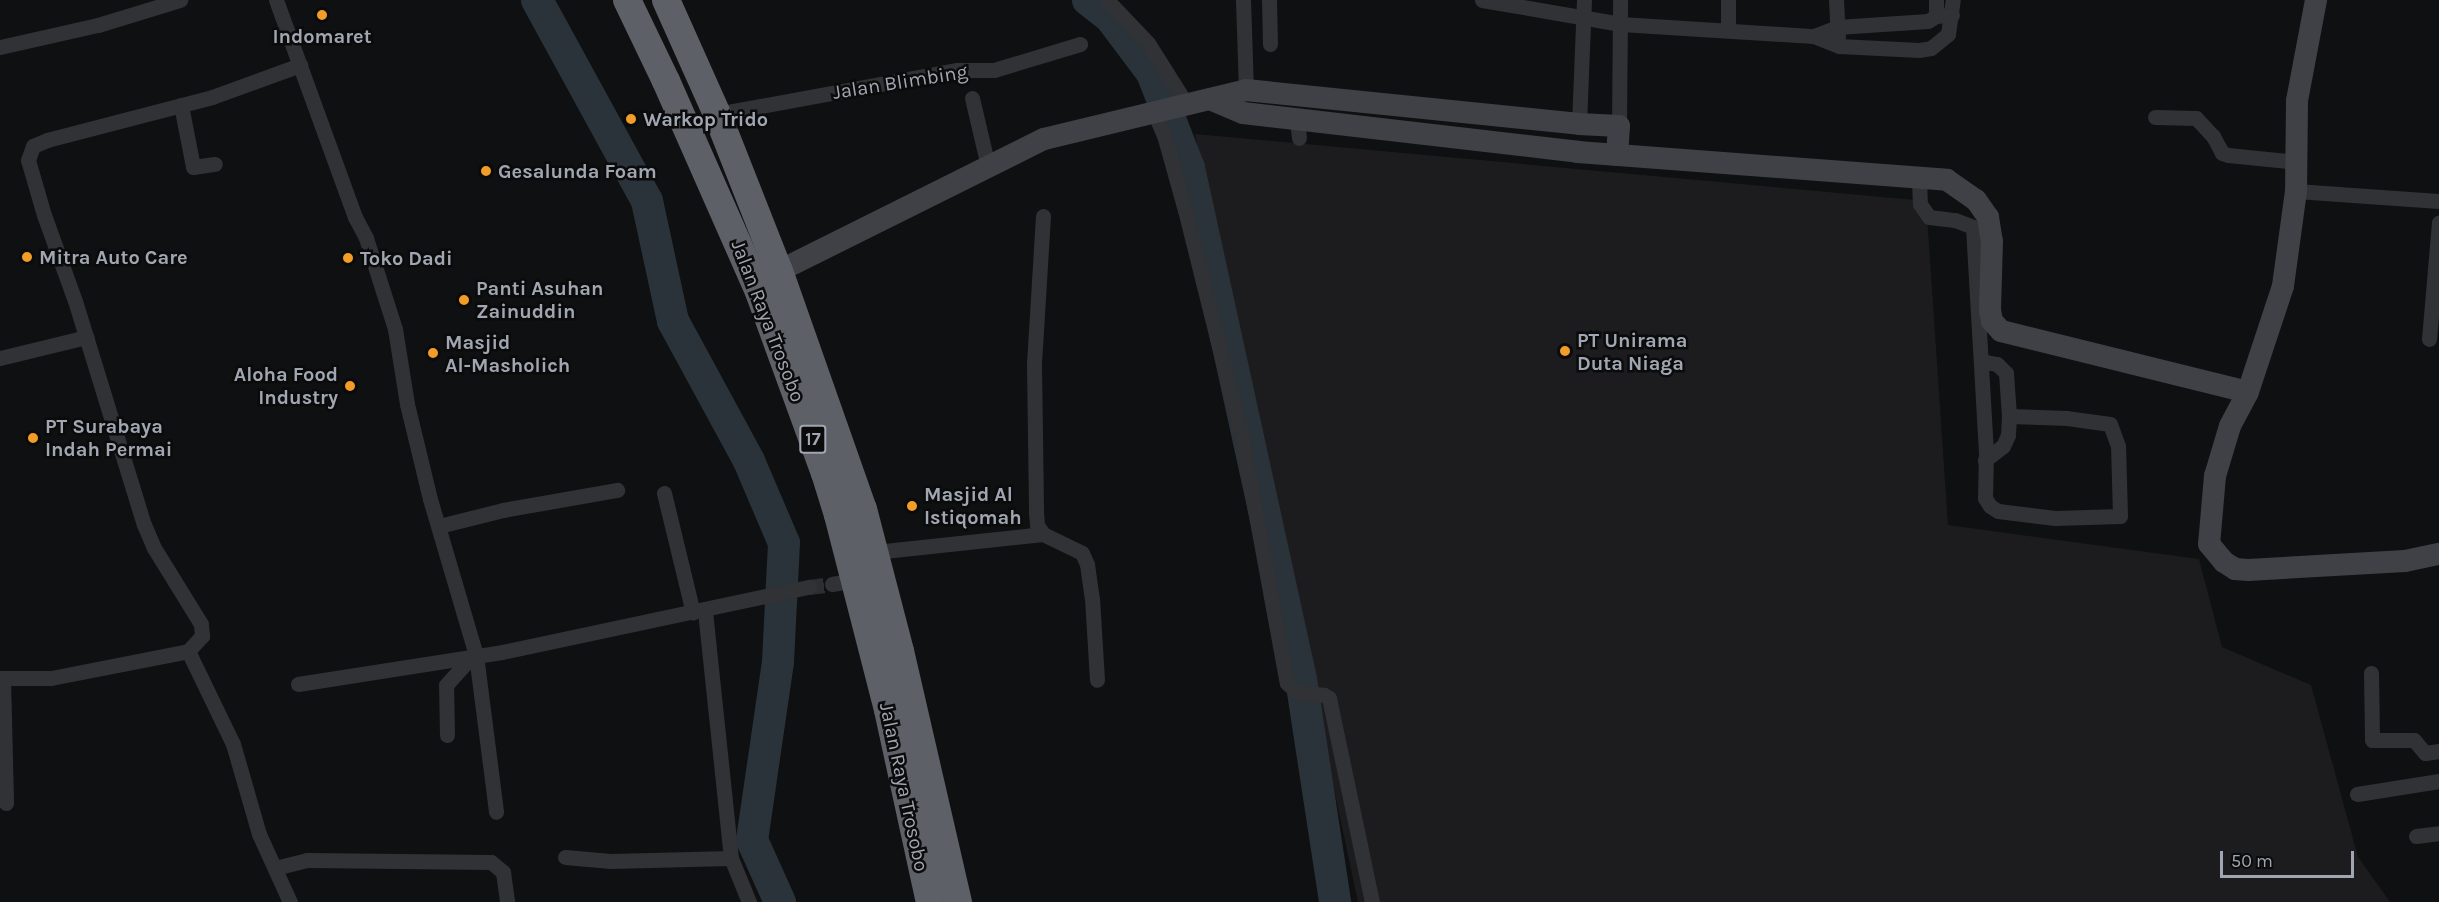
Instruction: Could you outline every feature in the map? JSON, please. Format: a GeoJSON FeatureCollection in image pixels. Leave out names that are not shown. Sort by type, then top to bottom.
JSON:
{"type":"FeatureCollection","features":[{"type":"Feature","properties":{"kind":"highway","name":"Jalan Raya Trosobo"},"geometry":{"type":"LineString","coordinates":[[627,0],[666,81],[759,292],[821,463],[844,582],[930,902]]}},
{"type":"Feature","properties":{"kind":"highway","name":"Jalan Raya Trosobo"},"geometry":{"type":"LineString","coordinates":[[666,0],[717,114],[779,271],[839,436],[875,552],[957,902]]}},
{"type":"Feature","properties":{"kind":"street"},"geometry":{"type":"LineString","coordinates":[[0,47],[98,25],[180,0]]}},
{"type":"Feature","properties":{"kind":"street"},"geometry":{"type":"LineString","coordinates":[[276,0],[355,217],[366,238],[395,329],[407,404],[475,655],[496,812]]}},
{"type":"Feature","properties":{"kind":"street"},"geometry":{"type":"LineString","coordinates":[[1107,0],[1148,43],[1168,109],[1164,135],[1242,439],[1287,683],[1298,693],[1324,695],[1329,699],[1372,902]]}},
{"type":"Feature","properties":{"kind":"street"},"geometry":{"type":"LineString","coordinates":[[1243,0],[1245,90]]}},
{"type":"Feature","properties":{"kind":"street"},"geometry":{"type":"LineString","coordinates":[[1269,0],[1270,44]]}},
{"type":"Feature","properties":{"kind":"street"},"geometry":{"type":"LineString","coordinates":[[1482,0],[1621,24],[1814,36],[1839,46],[1926,50],[1948,34],[1947,10],[1936,0]]}},
{"type":"Feature","properties":{"kind":"street"},"geometry":{"type":"LineString","coordinates":[[1578,152],[1584,0]]}},
{"type":"Feature","properties":{"kind":"street"},"geometry":{"type":"LineString","coordinates":[[1617,155],[1620,0]]}},
{"type":"Feature","properties":{"kind":"street"},"geometry":{"type":"LineString","coordinates":[[1728,0],[1728,29]]}},
{"type":"Feature","properties":{"kind":"street"},"geometry":{"type":"LineString","coordinates":[[1836,0],[1839,46]]}},
{"type":"Feature","properties":{"kind":"street"},"geometry":{"type":"LineString","coordinates":[[2316,0],[2297,101],[2296,191],[2283,286],[2248,392],[2230,426],[2215,476],[2208,544],[2224,562],[2235,569],[2260,570],[2405,561],[2439,554]]}},
{"type":"Feature","properties":{"kind":"street"},"geometry":{"type":"LineString","coordinates":[[1814,36],[1837,27],[1928,21],[1947,10]]}},
{"type":"Feature","properties":{"kind":"street","name":"Jalan Blimbing"},"geometry":{"type":"LineString","coordinates":[[717,114],[957,70],[994,70],[1080,44]]}},
{"type":"Feature","properties":{"kind":"street"},"geometry":{"type":"LineString","coordinates":[[6,803],[1,678],[51,678],[188,651],[202,636],[201,624],[154,548],[144,525],[87,337],[29,172],[30,150],[47,140],[181,105],[300,65]]}},
{"type":"Feature","properties":{"kind":"street"},"geometry":{"type":"LineString","coordinates":[[779,271],[1044,139],[1245,90],[1579,124],[1619,126]]}},
{"type":"Feature","properties":{"kind":"street"},"geometry":{"type":"LineString","coordinates":[[972,98],[988,165]]}},
{"type":"Feature","properties":{"kind":"street"},"geometry":{"type":"LineString","coordinates":[[1210,99],[1243,113],[1298,128],[1947,180],[1976,200],[1988,217],[1992,241],[1990,310],[1992,321],[2001,331],[2248,392]]}},
{"type":"Feature","properties":{"kind":"street"},"geometry":{"type":"LineString","coordinates":[[181,105],[193,167],[214,164]]}},
{"type":"Feature","properties":{"kind":"street"},"geometry":{"type":"LineString","coordinates":[[2155,117],[2196,118],[2213,136],[2222,153],[2228,155],[2298,162]]}},
{"type":"Feature","properties":{"kind":"street"},"geometry":{"type":"LineString","coordinates":[[1920,178],[1920,204],[1929,217],[1955,220],[1973,227],[1981,361],[1985,498],[1990,506],[1998,511],[2055,518],[2120,516],[2118,446],[2110,424],[2067,418],[2009,416]]}},
{"type":"Feature","properties":{"kind":"street"},"geometry":{"type":"LineString","coordinates":[[2296,191],[2439,201]]}},
{"type":"Feature","properties":{"kind":"street"},"geometry":{"type":"LineString","coordinates":[[1043,216],[1034,364],[1037,525],[1043,534],[1082,553],[1087,564],[1098,680]]}},
{"type":"Feature","properties":{"kind":"street"},"geometry":{"type":"LineString","coordinates":[[2429,339],[2439,222]]}},
{"type":"Feature","properties":{"kind":"street"},"geometry":{"type":"LineString","coordinates":[[0,358],[87,337]]}},
{"type":"Feature","properties":{"kind":"street"},"geometry":{"type":"LineString","coordinates":[[1981,361],[1997,364],[2006,374],[2009,416],[2008,435],[2004,447],[1985,460]]}},
{"type":"Feature","properties":{"kind":"street"},"geometry":{"type":"LineString","coordinates":[[439,526],[503,510],[617,490]]}},
{"type":"Feature","properties":{"kind":"street"},"geometry":{"type":"LineString","coordinates":[[664,493],[699,612],[730,850],[749,902]]}},
{"type":"Feature","properties":{"kind":"street"},"geometry":{"type":"LineString","coordinates":[[875,552],[1043,534]]}},
{"type":"Feature","properties":{"kind":"street"},"geometry":{"type":"LineString","coordinates":[[298,684],[502,652],[699,612],[806,587]]}},
{"type":"Feature","properties":{"kind":"street"},"geometry":{"type":"LineString","coordinates":[[188,651],[233,744],[259,834],[290,902]]}},
{"type":"Feature","properties":{"kind":"street"},"geometry":{"type":"LineString","coordinates":[[447,735],[446,685],[475,655]]}},
{"type":"Feature","properties":{"kind":"street"},"geometry":{"type":"LineString","coordinates":[[2371,673],[2372,740],[2414,740],[2425,753],[2439,751]]}},
{"type":"Feature","properties":{"kind":"street"},"geometry":{"type":"LineString","coordinates":[[2357,794],[2439,781]]}},
{"type":"Feature","properties":{"kind":"street"},"geometry":{"type":"LineString","coordinates":[[2416,836],[2439,833]]}},
{"type":"Feature","properties":{"kind":"street"},"geometry":{"type":"LineString","coordinates":[[566,857],[611,861],[730,850]]}},
{"type":"Feature","properties":{"kind":"street"},"geometry":{"type":"LineString","coordinates":[[272,861],[491,862],[499,866],[503,872],[507,902]]}},
{"type":"Feature","properties":{"kind":"shaded area"},"geometry":{"type":"Polygon","coordinates":[[[1195,134],[1926,201],[1948,525],[2199,559],[2222,647],[2311,685],[2358,857],[2390,902],[1358,902],[1195,134]]]}},
{"type":"Feature","properties":{"kind":"waterway"},"geometry":{"type":"LineString","coordinates":[[537,0],[647,201],[673,321],[749,461],[784,543],[778,662],[752,840],[780,902]]}},
{"type":"Feature","properties":{"kind":"waterway"},"geometry":{"type":"LineString","coordinates":[[1088,0],[1110,17],[1152,73],[1189,168],[1301,679],[1335,902]]}},
{"type":"Feature","properties":{"kind":"tunnel"},"geometry":{"type":"LineString","coordinates":[[809,587],[832,584]]}},
{"type":"Feature","properties":{"kind":"place","name":"Indomaret"},"geometry":{"type":"Point","coordinates":[322,15]}},
{"type":"Feature","properties":{"kind":"place","name":"Warkop Trido"},"geometry":{"type":"Point","coordinates":[631,119]}},
{"type":"Feature","properties":{"kind":"place","name":"Gesalunda Foam"},"geometry":{"type":"Point","coordinates":[486,171]}},
{"type":"Feature","properties":{"kind":"place","name":"Mitra Auto Care"},"geometry":{"type":"Point","coordinates":[27,257]}},
{"type":"Feature","properties":{"kind":"place","name":"Toko Dadi"},"geometry":{"type":"Point","coordinates":[348,258]}},
{"type":"Feature","properties":{"kind":"place","name":"Panti Asuhan Zainuddin"},"geometry":{"type":"Point","coordinates":[464,300]}},
{"type":"Feature","properties":{"kind":"place","name":"PT Unirama Duta Niaga"},"geometry":{"type":"Point","coordinates":[1565,351]}},
{"type":"Feature","properties":{"kind":"place","name":"Masjid Al-Masholich"},"geometry":{"type":"Point","coordinates":[433,353]}},
{"type":"Feature","properties":{"kind":"place","name":"Aloha Food Industry"},"geometry":{"type":"Point","coordinates":[350,386]}},
{"type":"Feature","properties":{"kind":"place","name":"PT Surabaya Indah Permai"},"geometry":{"type":"Point","coordinates":[33,438]}},
{"type":"Feature","properties":{"kind":"place","name":"Masjid Al Istiqomah"},"geometry":{"type":"Point","coordinates":[912,506]}}]}
